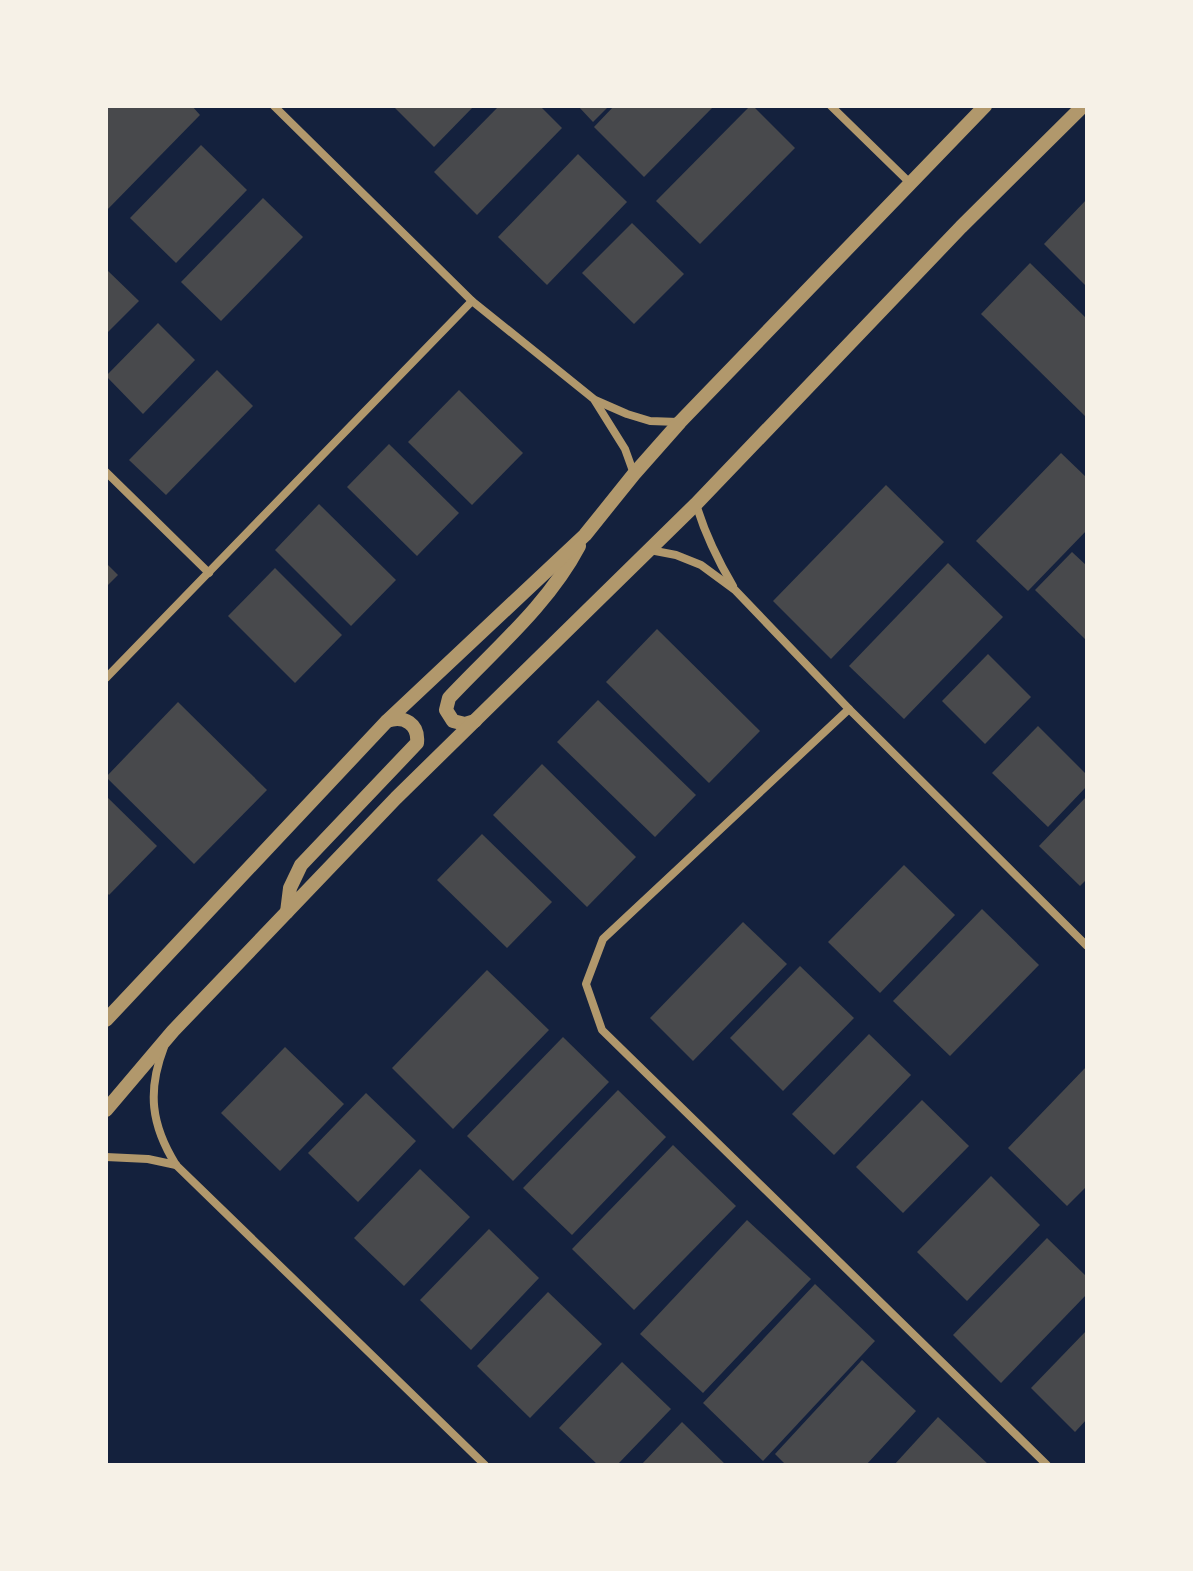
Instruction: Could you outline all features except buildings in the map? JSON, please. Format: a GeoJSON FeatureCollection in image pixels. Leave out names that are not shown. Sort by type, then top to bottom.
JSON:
{"type":"FeatureCollection","features":[{"type":"Feature","properties":{"kind":"street"},"geometry":{"type":"LineString","coordinates":[[274,106],[472,301],[595,400],[650,421],[680,422]]}},
{"type":"Feature","properties":{"kind":"street"},"geometry":{"type":"LineString","coordinates":[[831,106],[910,183]]}},
{"type":"Feature","properties":{"kind":"street"},"geometry":{"type":"LineString","coordinates":[[106,1020],[387,721],[585,535],[680,422],[985,106]]}},
{"type":"Feature","properties":{"kind":"street"},"geometry":{"type":"LineString","coordinates":[[106,1110],[173,1031],[396,798],[696,504],[961,227],[1083,106]]}},
{"type":"Feature","properties":{"kind":"street"},"geometry":{"type":"LineString","coordinates":[[106,678],[472,301]]}},
{"type":"Feature","properties":{"kind":"street"},"geometry":{"type":"LineString","coordinates":[[595,400],[625,449],[634,474]]}},
{"type":"Feature","properties":{"kind":"street"},"geometry":{"type":"LineString","coordinates":[[106,472],[209,573]]}},
{"type":"Feature","properties":{"kind":"street"},"geometry":{"type":"LineString","coordinates":[[696,504],[714,553],[735,590]]}},
{"type":"Feature","properties":{"kind":"street"},"geometry":{"type":"LineString","coordinates":[[475,721],[465,724],[453,721],[446,710],[449,698],[542,600],[572,560],[585,535]]}},
{"type":"Feature","properties":{"kind":"street"},"geometry":{"type":"LineString","coordinates":[[649,549],[701,565],[735,590],[849,709],[1087,946]]}},
{"type":"Feature","properties":{"kind":"street"},"geometry":{"type":"LineString","coordinates":[[849,709],[603,939],[586,984],[602,1030],[1047,1465]]}},
{"type":"Feature","properties":{"kind":"street"},"geometry":{"type":"LineString","coordinates":[[287,912],[290,888],[301,865],[417,743],[417,732],[410,722],[398,718],[387,721]]}},
{"type":"Feature","properties":{"kind":"street"},"geometry":{"type":"LineString","coordinates":[[173,1031],[158,1065],[153,1102],[161,1137],[176,1165],[485,1465]]}},
{"type":"Feature","properties":{"kind":"street"},"geometry":{"type":"LineString","coordinates":[[106,1157],[148,1159],[176,1165]]}}]}
